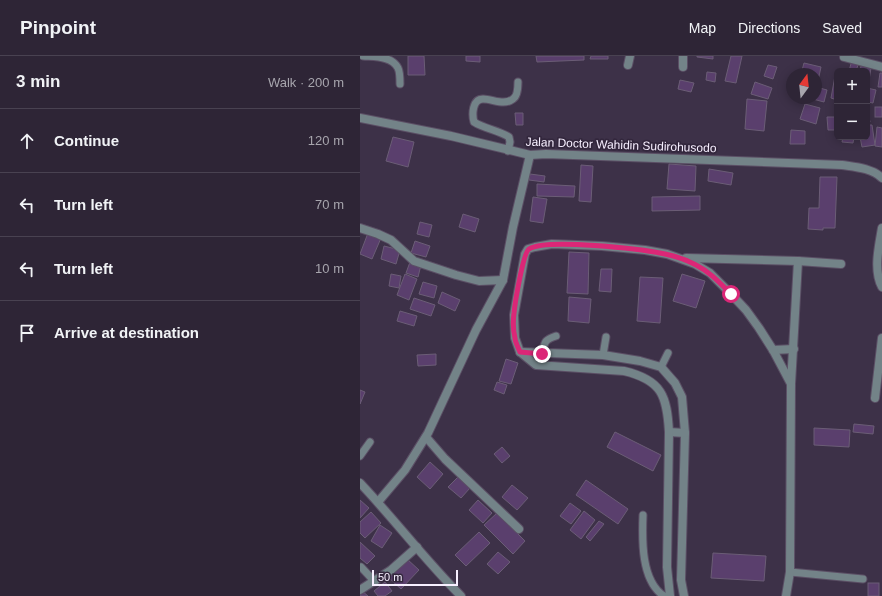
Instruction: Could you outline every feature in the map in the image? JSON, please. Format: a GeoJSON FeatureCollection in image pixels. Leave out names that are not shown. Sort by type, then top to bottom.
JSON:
{"type":"FeatureCollection","features":[{"type":"Feature","properties":{"kind":"street"},"geometry":{"type":"LineString","coordinates":[[628,65],[630,56]]}},
{"type":"Feature","properties":{"kind":"street"},"geometry":{"type":"LineString","coordinates":[[683,56],[683,67]]}},
{"type":"Feature","properties":{"kind":"street"},"geometry":{"type":"LineString","coordinates":[[844,57],[882,67]]}},
{"type":"Feature","properties":{"kind":"street","name":"Jalan Doctor Wahidin Sudirohusodo"},"geometry":{"type":"LineString","coordinates":[[360,118],[451,136],[508,151],[530,155],[546,154],[842,165],[873,172],[882,178]]}},
{"type":"Feature","properties":{"kind":"street"},"geometry":{"type":"LineString","coordinates":[[378,502],[405,470],[426,437],[476,330],[503,280],[513,227],[530,155]]}},
{"type":"Feature","properties":{"kind":"street"},"geometry":{"type":"LineString","coordinates":[[360,228],[391,240],[414,261],[456,276],[479,281],[503,280]]}},
{"type":"Feature","properties":{"kind":"street"},"geometry":{"type":"LineString","coordinates":[[882,228],[877,261],[878,275],[882,287]]}},
{"type":"Feature","properties":{"kind":"street"},"geometry":{"type":"LineString","coordinates":[[670,596],[667,567],[669,432],[666,401],[653,384],[637,374],[624,371],[536,365],[520,352],[515,338],[514,315],[525,254],[528,249],[541,245],[602,246],[645,250],[667,254],[696,264],[710,273],[731,294],[759,328],[773,350],[791,384]]}},
{"type":"Feature","properties":{"kind":"street"},"geometry":{"type":"LineString","coordinates":[[680,258],[798,261],[841,264]]}},
{"type":"Feature","properties":{"kind":"street"},"geometry":{"type":"LineString","coordinates":[[786,596],[790,572],[791,384],[798,261]]}},
{"type":"Feature","properties":{"kind":"street"},"geometry":{"type":"LineString","coordinates":[[875,398],[882,338]]}},
{"type":"Feature","properties":{"kind":"street"},"geometry":{"type":"LineString","coordinates":[[773,350],[794,349]]}},
{"type":"Feature","properties":{"kind":"street"},"geometry":{"type":"LineString","coordinates":[[520,352],[542,354],[603,355],[640,361],[661,367],[676,383],[682,397],[685,433],[681,580],[684,596]]}},
{"type":"Feature","properties":{"kind":"street"},"geometry":{"type":"LineString","coordinates":[[637,374],[640,361]]}},
{"type":"Feature","properties":{"kind":"street"},"geometry":{"type":"LineString","coordinates":[[669,432],[685,433]]}},
{"type":"Feature","properties":{"kind":"street"},"geometry":{"type":"LineString","coordinates":[[426,437],[445,460],[519,528]]}},
{"type":"Feature","properties":{"kind":"street"},"geometry":{"type":"LineString","coordinates":[[360,483],[445,580],[461,596]]}},
{"type":"Feature","properties":{"kind":"street"},"geometry":{"type":"LineString","coordinates":[[360,590],[375,582],[391,570],[417,547]]}},
{"type":"Feature","properties":{"kind":"lane"},"geometry":{"type":"LineString","coordinates":[[363,56],[387,59],[394,64],[398,69],[400,84]]}},
{"type":"Feature","properties":{"kind":"lane"},"geometry":{"type":"LineString","coordinates":[[508,151],[510,142],[508,137],[499,131],[474,122],[472,113],[474,106],[479,100],[483,99],[497,102],[507,102],[513,99],[517,96],[518,82]]}},
{"type":"Feature","properties":{"kind":"lane"},"geometry":{"type":"LineString","coordinates":[[542,354],[546,341],[556,336]]}},
{"type":"Feature","properties":{"kind":"lane"},"geometry":{"type":"LineString","coordinates":[[603,355],[606,337]]}},
{"type":"Feature","properties":{"kind":"lane"},"geometry":{"type":"LineString","coordinates":[[661,367],[668,353]]}},
{"type":"Feature","properties":{"kind":"lane"},"geometry":{"type":"LineString","coordinates":[[360,456],[370,442]]}},
{"type":"Feature","properties":{"kind":"lane"},"geometry":{"type":"LineString","coordinates":[[643,515],[642,539],[649,577],[658,592],[664,596]]}},
{"type":"Feature","properties":{"kind":"lane"},"geometry":{"type":"LineString","coordinates":[[361,567],[375,582]]}},
{"type":"Feature","properties":{"kind":"lane"},"geometry":{"type":"LineString","coordinates":[[790,572],[863,580]]}},
{"type":"Feature","properties":{"kind":"building"},"geometry":{"type":"Polygon","coordinates":[[[408,56],[424,56],[425,75],[408,75],[408,56]]]}},
{"type":"Feature","properties":{"kind":"building"},"geometry":{"type":"Polygon","coordinates":[[[466,56],[480,56],[480,62],[466,61],[466,56]]]}},
{"type":"Feature","properties":{"kind":"building"},"geometry":{"type":"Polygon","coordinates":[[[536,56],[584,56],[584,60],[537,62],[536,56]]]}},
{"type":"Feature","properties":{"kind":"building"},"geometry":{"type":"Polygon","coordinates":[[[591,56],[608,56],[608,59],[590,59],[591,56]]]}},
{"type":"Feature","properties":{"kind":"building"},"geometry":{"type":"Polygon","coordinates":[[[713,56],[713,59],[697,57],[713,56]]]}},
{"type":"Feature","properties":{"kind":"building"},"geometry":{"type":"Polygon","coordinates":[[[731,56],[742,56],[736,83],[725,81],[731,56]]]}},
{"type":"Feature","properties":{"kind":"building"},"geometry":{"type":"Polygon","coordinates":[[[852,60],[859,62],[857,68],[850,68],[852,60]]]}},
{"type":"Feature","properties":{"kind":"building"},"geometry":{"type":"Polygon","coordinates":[[[804,63],[821,67],[821,68],[803,68],[804,63]]]}},
{"type":"Feature","properties":{"kind":"building"},"geometry":{"type":"Polygon","coordinates":[[[768,65],[777,67],[773,79],[764,76],[768,65]]]}},
{"type":"Feature","properties":{"kind":"building"},"geometry":{"type":"Polygon","coordinates":[[[861,66],[871,68],[870,74],[870,68],[861,68],[861,66]]]}},
{"type":"Feature","properties":{"kind":"building"},"geometry":{"type":"Polygon","coordinates":[[[707,72],[716,73],[715,82],[706,80],[707,72]]]}},
{"type":"Feature","properties":{"kind":"building"},"geometry":{"type":"Polygon","coordinates":[[[880,73],[882,73],[882,87],[878,87],[880,73]]]}},
{"type":"Feature","properties":{"kind":"building"},"geometry":{"type":"Polygon","coordinates":[[[680,80],[694,83],[691,92],[678,89],[680,80]]]}},
{"type":"Feature","properties":{"kind":"building"},"geometry":{"type":"Polygon","coordinates":[[[755,82],[772,88],[768,99],[751,94],[755,82]]]}},
{"type":"Feature","properties":{"kind":"building"},"geometry":{"type":"Polygon","coordinates":[[[834,82],[834,99],[831,98],[834,82]]]}},
{"type":"Feature","properties":{"kind":"building"},"geometry":{"type":"Polygon","coordinates":[[[822,89],[827,90],[824,102],[822,101],[822,89]]]}},
{"type":"Feature","properties":{"kind":"building"},"geometry":{"type":"Polygon","coordinates":[[[870,89],[876,90],[873,103],[870,102],[870,89]]]}},
{"type":"Feature","properties":{"kind":"building"},"geometry":{"type":"Polygon","coordinates":[[[747,99],[767,101],[764,131],[745,129],[747,99]]]}},
{"type":"Feature","properties":{"kind":"building"},"geometry":{"type":"Polygon","coordinates":[[[805,104],[820,108],[816,124],[800,119],[805,104]]]}},
{"type":"Feature","properties":{"kind":"building"},"geometry":{"type":"Polygon","coordinates":[[[875,107],[882,107],[882,117],[875,117],[875,107]]]}},
{"type":"Feature","properties":{"kind":"building"},"geometry":{"type":"Polygon","coordinates":[[[515,113],[523,113],[523,125],[516,125],[515,113]]]}},
{"type":"Feature","properties":{"kind":"building"},"geometry":{"type":"Polygon","coordinates":[[[827,117],[834,117],[834,130],[828,130],[827,117]]]}},
{"type":"Feature","properties":{"kind":"building"},"geometry":{"type":"Polygon","coordinates":[[[870,125],[872,125],[875,145],[862,147],[861,140],[870,140],[870,125]]]}},
{"type":"Feature","properties":{"kind":"building"},"geometry":{"type":"Polygon","coordinates":[[[877,127],[882,128],[882,147],[875,146],[877,127]]]}},
{"type":"Feature","properties":{"kind":"building"},"geometry":{"type":"Polygon","coordinates":[[[791,130],[805,131],[805,144],[790,144],[791,130]]]}},
{"type":"Feature","properties":{"kind":"building"},"geometry":{"type":"Polygon","coordinates":[[[393,137],[414,142],[408,167],[386,161],[393,137]]]}},
{"type":"Feature","properties":{"kind":"building"},"geometry":{"type":"Polygon","coordinates":[[[842,140],[854,140],[853,143],[842,142],[842,140]]]}},
{"type":"Feature","properties":{"kind":"building"},"geometry":{"type":"Polygon","coordinates":[[[669,164],[696,166],[695,191],[667,189],[669,164]]]}},
{"type":"Feature","properties":{"kind":"building"},"geometry":{"type":"Polygon","coordinates":[[[581,165],[593,166],[591,202],[579,201],[581,165]]]}},
{"type":"Feature","properties":{"kind":"building"},"geometry":{"type":"Polygon","coordinates":[[[709,169],[733,173],[731,185],[708,181],[709,169]]]}},
{"type":"Feature","properties":{"kind":"building"},"geometry":{"type":"Polygon","coordinates":[[[530,174],[545,176],[544,182],[529,180],[530,174]]]}},
{"type":"Feature","properties":{"kind":"building"},"geometry":{"type":"Polygon","coordinates":[[[820,177],[837,177],[835,228],[823,228],[823,230],[808,229],[809,208],[819,208],[820,177]]]}},
{"type":"Feature","properties":{"kind":"building"},"geometry":{"type":"Polygon","coordinates":[[[537,184],[575,186],[574,197],[537,196],[537,184]]]}},
{"type":"Feature","properties":{"kind":"building"},"geometry":{"type":"Polygon","coordinates":[[[700,196],[700,210],[652,211],[652,197],[700,196]]]}},
{"type":"Feature","properties":{"kind":"building"},"geometry":{"type":"Polygon","coordinates":[[[533,197],[547,199],[543,223],[530,221],[533,197]]]}},
{"type":"Feature","properties":{"kind":"building"},"geometry":{"type":"Polygon","coordinates":[[[463,214],[479,219],[475,232],[459,227],[463,214]]]}},
{"type":"Feature","properties":{"kind":"building"},"geometry":{"type":"Polygon","coordinates":[[[420,222],[432,225],[429,237],[417,234],[420,222]]]}},
{"type":"Feature","properties":{"kind":"building"},"geometry":{"type":"Polygon","coordinates":[[[368,233],[381,238],[372,259],[360,254],[368,233]]]}},
{"type":"Feature","properties":{"kind":"building"},"geometry":{"type":"Polygon","coordinates":[[[415,241],[430,246],[426,257],[411,253],[415,241]]]}},
{"type":"Feature","properties":{"kind":"building"},"geometry":{"type":"Polygon","coordinates":[[[384,246],[400,250],[396,264],[381,259],[384,246]]]}},
{"type":"Feature","properties":{"kind":"building"},"geometry":{"type":"Polygon","coordinates":[[[569,252],[589,253],[588,294],[567,293],[569,252]]]}},
{"type":"Feature","properties":{"kind":"building"},"geometry":{"type":"Polygon","coordinates":[[[410,262],[421,265],[418,277],[406,273],[410,262]]]}},
{"type":"Feature","properties":{"kind":"building"},"geometry":{"type":"Polygon","coordinates":[[[601,269],[612,269],[611,292],[599,291],[601,269]]]}},
{"type":"Feature","properties":{"kind":"building"},"geometry":{"type":"Polygon","coordinates":[[[391,274],[401,276],[399,288],[389,286],[391,274]]]}},
{"type":"Feature","properties":{"kind":"building"},"geometry":{"type":"Polygon","coordinates":[[[405,274],[417,279],[409,300],[397,295],[405,274]]]}},
{"type":"Feature","properties":{"kind":"building"},"geometry":{"type":"Polygon","coordinates":[[[682,274],[705,281],[696,308],[673,301],[682,274]]]}},
{"type":"Feature","properties":{"kind":"building"},"geometry":{"type":"Polygon","coordinates":[[[640,277],[663,278],[660,323],[637,321],[640,277]]]}},
{"type":"Feature","properties":{"kind":"building"},"geometry":{"type":"Polygon","coordinates":[[[423,282],[437,286],[434,298],[419,294],[423,282]]]}},
{"type":"Feature","properties":{"kind":"building"},"geometry":{"type":"Polygon","coordinates":[[[442,292],[460,300],[455,311],[438,303],[442,292]]]}},
{"type":"Feature","properties":{"kind":"building"},"geometry":{"type":"Polygon","coordinates":[[[569,297],[591,299],[589,323],[568,321],[569,297]]]}},
{"type":"Feature","properties":{"kind":"building"},"geometry":{"type":"Polygon","coordinates":[[[414,298],[435,305],[431,316],[410,309],[414,298]]]}},
{"type":"Feature","properties":{"kind":"building"},"geometry":{"type":"Polygon","coordinates":[[[400,311],[417,316],[414,326],[397,321],[400,311]]]}},
{"type":"Feature","properties":{"kind":"building"},"geometry":{"type":"Polygon","coordinates":[[[436,354],[436,365],[418,366],[417,355],[436,354]]]}},
{"type":"Feature","properties":{"kind":"building"},"geometry":{"type":"Polygon","coordinates":[[[506,359],[518,363],[511,384],[499,381],[506,359]]]}},
{"type":"Feature","properties":{"kind":"building"},"geometry":{"type":"Polygon","coordinates":[[[497,382],[507,385],[504,394],[494,390],[497,382]]]}},
{"type":"Feature","properties":{"kind":"building"},"geometry":{"type":"Polygon","coordinates":[[[360,390],[365,392],[360,404],[360,390]]]}},
{"type":"Feature","properties":{"kind":"building"},"geometry":{"type":"Polygon","coordinates":[[[854,424],[874,426],[873,434],[853,432],[854,424]]]}},
{"type":"Feature","properties":{"kind":"building"},"geometry":{"type":"Polygon","coordinates":[[[814,428],[850,430],[849,447],[814,445],[814,428]]]}},
{"type":"Feature","properties":{"kind":"building"},"geometry":{"type":"Polygon","coordinates":[[[615,432],[661,455],[653,471],[607,447],[615,432]]]}},
{"type":"Feature","properties":{"kind":"building"},"geometry":{"type":"Polygon","coordinates":[[[502,447],[510,456],[502,463],[494,454],[502,447]]]}},
{"type":"Feature","properties":{"kind":"building"},"geometry":{"type":"Polygon","coordinates":[[[430,462],[443,474],[430,489],[417,477],[430,462]]]}},
{"type":"Feature","properties":{"kind":"building"},"geometry":{"type":"Polygon","coordinates":[[[458,477],[470,488],[461,498],[448,487],[458,477]]]}},
{"type":"Feature","properties":{"kind":"building"},"geometry":{"type":"Polygon","coordinates":[[[586,480],[628,509],[618,524],[576,495],[586,480]]]}},
{"type":"Feature","properties":{"kind":"building"},"geometry":{"type":"Polygon","coordinates":[[[512,485],[528,498],[517,510],[502,497],[512,485]]]}},
{"type":"Feature","properties":{"kind":"building"},"geometry":{"type":"Polygon","coordinates":[[[360,500],[369,508],[360,518],[360,500]]]}},
{"type":"Feature","properties":{"kind":"building"},"geometry":{"type":"Polygon","coordinates":[[[478,500],[492,513],[483,523],[469,510],[478,500]]]}},
{"type":"Feature","properties":{"kind":"building"},"geometry":{"type":"Polygon","coordinates":[[[570,503],[581,511],[571,524],[560,516],[570,503]]]}},
{"type":"Feature","properties":{"kind":"building"},"geometry":{"type":"Polygon","coordinates":[[[584,511],[595,520],[581,539],[570,530],[584,511]]]}},
{"type":"Feature","properties":{"kind":"building"},"geometry":{"type":"Polygon","coordinates":[[[371,512],[381,523],[365,538],[360,533],[360,522],[371,512]]]}},
{"type":"Feature","properties":{"kind":"building"},"geometry":{"type":"Polygon","coordinates":[[[497,513],[525,541],[513,554],[484,525],[497,513]]]}},
{"type":"Feature","properties":{"kind":"building"},"geometry":{"type":"Polygon","coordinates":[[[599,521],[604,524],[590,541],[586,537],[599,521]]]}},
{"type":"Feature","properties":{"kind":"building"},"geometry":{"type":"Polygon","coordinates":[[[380,525],[392,533],[382,548],[371,541],[380,525]]]}},
{"type":"Feature","properties":{"kind":"building"},"geometry":{"type":"Polygon","coordinates":[[[479,532],[490,543],[466,566],[455,555],[479,532]]]}},
{"type":"Feature","properties":{"kind":"building"},"geometry":{"type":"Polygon","coordinates":[[[360,542],[375,556],[367,564],[360,558],[360,542]]]}},
{"type":"Feature","properties":{"kind":"building"},"geometry":{"type":"Polygon","coordinates":[[[498,552],[510,562],[498,574],[487,564],[498,552]]]}},
{"type":"Feature","properties":{"kind":"building"},"geometry":{"type":"Polygon","coordinates":[[[713,553],[766,556],[764,581],[711,578],[713,553]]]}},
{"type":"Feature","properties":{"kind":"building"},"geometry":{"type":"Polygon","coordinates":[[[407,559],[419,570],[401,589],[389,578],[407,559]]]}},
{"type":"Feature","properties":{"kind":"building"},"geometry":{"type":"Polygon","coordinates":[[[385,582],[392,591],[385,596],[378,596],[374,591],[385,582]]]}},
{"type":"Feature","properties":{"kind":"building"},"geometry":{"type":"Polygon","coordinates":[[[868,583],[879,583],[879,596],[868,596],[868,583]]]}},
{"type":"Feature","properties":{"kind":"building"},"geometry":{"type":"Polygon","coordinates":[[[362,591],[368,596],[360,596],[362,591]]]}},
{"type":"Feature","properties":{"kind":"route"},"geometry":{"type":"LineString","coordinates":[[542,354],[520,352],[515,338],[514,315],[523,263],[528,249],[541,245],[552,244],[602,246],[645,250],[667,254],[696,264],[710,273],[731,294]]}}]}
